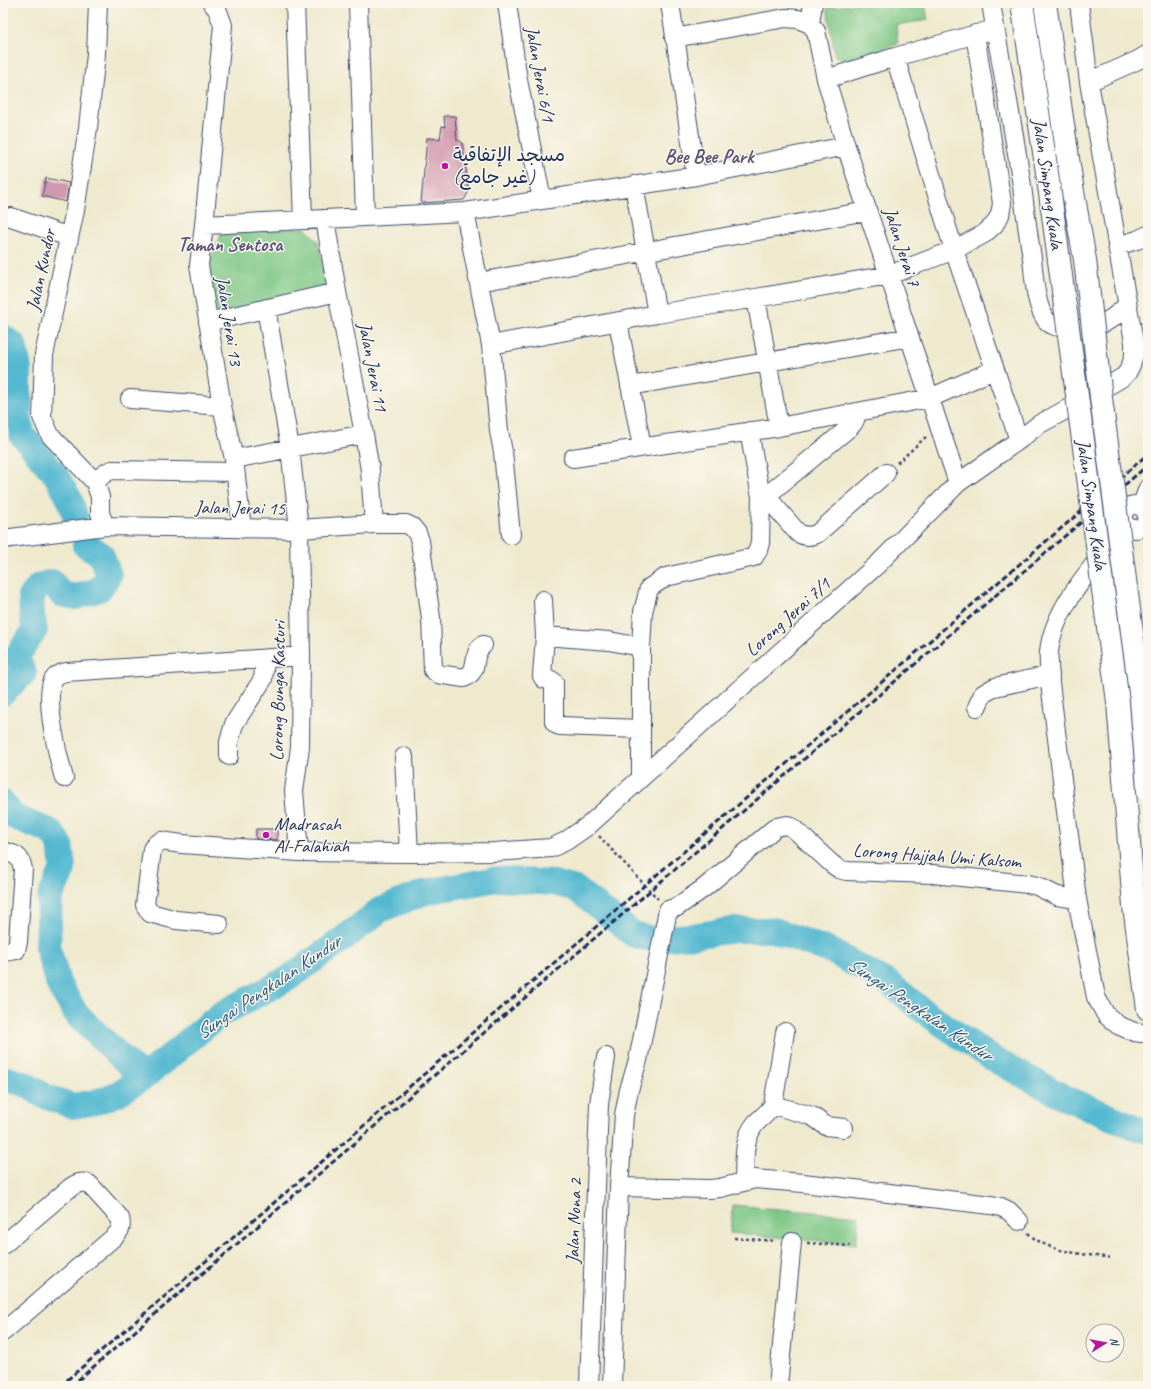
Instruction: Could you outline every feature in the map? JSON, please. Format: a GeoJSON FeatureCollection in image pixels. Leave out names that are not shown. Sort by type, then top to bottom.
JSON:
{"type":"FeatureCollection","features":[{"type":"Feature","properties":{"kind":"main road","name":"Jalan Simpang Kuala"},"geometry":{"type":"LineString","coordinates":[[1022,3],[1051,200],[1118,702],[1134,906],[1148,1009]]}},
{"type":"Feature","properties":{"kind":"main road","name":"Jalan Simpang Kuala"},"geometry":{"type":"LineString","coordinates":[[1045,3],[1073,192],[1085,260],[1102,406],[1142,700],[1148,789]]}},
{"type":"Feature","properties":{"kind":"street","name":"Jalan Kundor"},"geometry":{"type":"LineString","coordinates":[[98,3],[96,54],[88,128],[76,210],[44,355],[42,417],[50,435],[95,482],[100,497],[100,513],[105,526]]}},
{"type":"Feature","properties":{"kind":"street","name":"Jalan Jerai 13"},"geometry":{"type":"LineString","coordinates":[[212,3],[218,9],[223,25],[199,265],[222,406],[234,465],[242,529]]}},
{"type":"Feature","properties":{"kind":"street"},"geometry":{"type":"LineString","coordinates":[[294,3],[303,220]]}},
{"type":"Feature","properties":{"kind":"street"},"geometry":{"type":"LineString","coordinates":[[358,3],[365,217]]}},
{"type":"Feature","properties":{"kind":"street","name":"Jalan Jerai 6/1"},"geometry":{"type":"LineString","coordinates":[[507,3],[518,80],[542,200]]}},
{"type":"Feature","properties":{"kind":"street"},"geometry":{"type":"LineString","coordinates":[[670,3],[674,38],[696,176]]}},
{"type":"Feature","properties":{"kind":"street"},"geometry":{"type":"LineString","coordinates":[[674,38],[785,18],[798,19],[810,24],[813,3]]}},
{"type":"Feature","properties":{"kind":"street"},"geometry":{"type":"LineString","coordinates":[[991,3],[1022,185],[1036,288],[1042,313],[1047,321],[1056,326],[1079,330],[1102,324],[1118,314],[1127,305]]}},
{"type":"Feature","properties":{"kind":"street","name":"Lorong Jerai 7/1"},"geometry":{"type":"LineString","coordinates":[[219,924],[176,920],[150,913],[145,905],[152,849],[156,844],[161,841],[182,844],[299,852],[409,853],[494,852],[551,848],[566,841],[589,825],[879,563],[958,483],[1038,425],[1091,396],[1123,377],[1127,373],[1134,355],[1134,342],[1089,82],[1078,3]]}},
{"type":"Feature","properties":{"kind":"street","name":"Jalan Jerai 7"},"geometry":{"type":"LineString","coordinates":[[810,24],[816,31],[826,79],[846,146],[958,483]]}},
{"type":"Feature","properties":{"kind":"street"},"geometry":{"type":"LineString","coordinates":[[826,79],[894,57],[995,28]]}},
{"type":"Feature","properties":{"kind":"street"},"geometry":{"type":"LineString","coordinates":[[491,345],[656,314],[889,275],[954,250],[984,234],[994,225],[1000,216],[1002,203],[975,34]]}},
{"type":"Feature","properties":{"kind":"street"},"geometry":{"type":"LineString","coordinates":[[1089,82],[1148,54]]}},
{"type":"Feature","properties":{"kind":"street"},"geometry":{"type":"LineString","coordinates":[[894,57],[954,250],[1019,440]]}},
{"type":"Feature","properties":{"kind":"street"},"geometry":{"type":"LineString","coordinates":[[204,225],[465,212],[696,176],[846,146]]}},
{"type":"Feature","properties":{"kind":"street"},"geometry":{"type":"LineString","coordinates":[[634,185],[656,314]]}},
{"type":"Feature","properties":{"kind":"street"},"geometry":{"type":"LineString","coordinates":[[479,282],[867,211]]}},
{"type":"Feature","properties":{"kind":"street"},"geometry":{"type":"LineString","coordinates":[[465,212],[491,345],[511,535]]}},
{"type":"Feature","properties":{"kind":"street"},"geometry":{"type":"LineString","coordinates":[[11,217],[69,237]]}},
{"type":"Feature","properties":{"kind":"street","name":"Jalan Jerai 11"},"geometry":{"type":"LineString","coordinates":[[325,219],[370,470],[374,524]]}},
{"type":"Feature","properties":{"kind":"street"},"geometry":{"type":"LineString","coordinates":[[1117,246],[1148,235]]}},
{"type":"Feature","properties":{"kind":"street"},"geometry":{"type":"LineString","coordinates":[[208,322],[337,292]]}},
{"type":"Feature","properties":{"kind":"street"},"geometry":{"type":"LineString","coordinates":[[756,298],[779,427]]}},
{"type":"Feature","properties":{"kind":"street","name":"Lorong Bunga Kasturi"},"geometry":{"type":"LineString","coordinates":[[266,308],[290,448],[300,529],[300,747],[294,791],[299,852]]}},
{"type":"Feature","properties":{"kind":"street"},"geometry":{"type":"LineString","coordinates":[[618,322],[642,447]]}},
{"type":"Feature","properties":{"kind":"street"},"geometry":{"type":"LineString","coordinates":[[630,386],[910,337]]}},
{"type":"Feature","properties":{"kind":"street"},"geometry":{"type":"LineString","coordinates":[[573,458],[779,427],[930,398],[994,370]]}},
{"type":"Feature","properties":{"kind":"street"},"geometry":{"type":"LineString","coordinates":[[130,400],[222,406]]}},
{"type":"Feature","properties":{"kind":"street"},"geometry":{"type":"LineString","coordinates":[[764,497],[850,427],[856,418],[856,413]]}},
{"type":"Feature","properties":{"kind":"street"},"geometry":{"type":"LineString","coordinates":[[641,777],[641,647],[643,612],[650,588],[666,576],[754,557],[760,543],[764,497],[749,431]]}},
{"type":"Feature","properties":{"kind":"street"},"geometry":{"type":"LineString","coordinates":[[95,482],[107,472],[112,470],[234,465],[290,448],[364,434]]}},
{"type":"Feature","properties":{"kind":"street"},"geometry":{"type":"LineString","coordinates":[[764,497],[798,533],[810,536],[818,533],[886,473]]}},
{"type":"Feature","properties":{"kind":"street"},"geometry":{"type":"LineString","coordinates":[[1145,522],[1148,488]]}},
{"type":"Feature","properties":{"kind":"street"},"geometry":{"type":"LineString","coordinates":[[1145,522],[1132,506],[1124,512],[1123,516],[1126,525],[1069,599],[1058,622],[1049,652],[1050,676],[1077,899],[1096,997],[1106,1014],[1118,1025],[1134,1032],[1148,1033]]}},
{"type":"Feature","properties":{"kind":"street","name":"Jalan Jerai 15"},"geometry":{"type":"LineString","coordinates":[[3,539],[105,526],[300,529],[374,524],[406,524],[412,527],[417,533],[420,541],[431,618],[432,666],[435,673],[464,678],[473,672],[477,651],[484,645]]}},
{"type":"Feature","properties":{"kind":"street"},"geometry":{"type":"LineString","coordinates":[[543,600],[545,636],[542,676],[544,679],[554,682],[554,722],[560,726],[641,728]]}},
{"type":"Feature","properties":{"kind":"street"},"geometry":{"type":"LineString","coordinates":[[545,636],[609,641],[641,647]]}},
{"type":"Feature","properties":{"kind":"street"},"geometry":{"type":"LineString","coordinates":[[64,778],[53,728],[50,696],[54,678],[60,674],[66,672],[301,656]]}},
{"type":"Feature","properties":{"kind":"street"},"geometry":{"type":"LineString","coordinates":[[229,756],[228,742],[234,724],[263,679],[265,659]]}},
{"type":"Feature","properties":{"kind":"street"},"geometry":{"type":"LineString","coordinates":[[977,707],[983,694],[995,687],[1050,676]]}},
{"type":"Feature","properties":{"kind":"street"},"geometry":{"type":"LineString","coordinates":[[404,757],[409,853]]}},
{"type":"Feature","properties":{"kind":"street","name":"Lorong Hajjah Umi Kalsom"},"geometry":{"type":"LineString","coordinates":[[667,915],[704,888],[776,827],[787,825],[793,828],[832,864],[839,869],[846,871],[933,874],[1028,884],[1037,886],[1058,896],[1077,899]]}},
{"type":"Feature","properties":{"kind":"street"},"geometry":{"type":"LineString","coordinates":[[9,951],[18,942],[23,869],[21,861],[10,853]]}},
{"type":"Feature","properties":{"kind":"street"},"geometry":{"type":"LineString","coordinates":[[612,1386],[619,1187],[624,1115],[629,1090],[638,1060],[667,915]]}},
{"type":"Feature","properties":{"kind":"street"},"geometry":{"type":"LineString","coordinates":[[744,1181],[745,1151],[749,1133],[770,1110],[772,1105],[785,1032]]}},
{"type":"Feature","properties":{"kind":"street","name":"Jalan Nona 2"},"geometry":{"type":"LineString","coordinates":[[589,1386],[599,1104],[606,1057]]}},
{"type":"Feature","properties":{"kind":"street"},"geometry":{"type":"LineString","coordinates":[[772,1105],[812,1116],[826,1126],[844,1128]]}},
{"type":"Feature","properties":{"kind":"street"},"geometry":{"type":"LineString","coordinates":[[619,1187],[710,1189],[755,1179],[803,1183],[991,1205],[1001,1207],[1009,1211],[1019,1221]]}},
{"type":"Feature","properties":{"kind":"street"},"geometry":{"type":"LineString","coordinates":[[3,1245],[71,1187],[78,1183],[84,1182],[89,1184],[120,1218],[122,1225],[120,1231],[114,1237],[3,1332]]}},
{"type":"Feature","properties":{"kind":"street"},"geometry":{"type":"LineString","coordinates":[[778,1386],[792,1242]]}},
{"type":"Feature","properties":{"kind":"path"},"geometry":{"type":"LineString","coordinates":[[886,473],[939,425]]}},
{"type":"Feature","properties":{"kind":"path"},"geometry":{"type":"LineString","coordinates":[[589,825],[667,915]]}},
{"type":"Feature","properties":{"kind":"path"},"geometry":{"type":"LineString","coordinates":[[1019,1221],[1030,1234],[1048,1246],[1081,1254],[1112,1258]]}},
{"type":"Feature","properties":{"kind":"green space"},"geometry":{"type":"Polygon","coordinates":[[[854,3],[925,3],[928,20],[896,25],[898,44],[843,60],[835,56],[827,8],[850,5],[854,3]]]}},
{"type":"Feature","properties":{"kind":"green space","name":"Taman Sentosa"},"geometry":{"type":"Polygon","coordinates":[[[305,228],[318,241],[328,290],[217,313],[208,267],[222,232],[305,228]]]}},
{"type":"Feature","properties":{"kind":"green space"},"geometry":{"type":"Polygon","coordinates":[[[733,1205],[859,1216],[856,1244],[730,1233],[733,1205]]]}},
{"type":"Feature","properties":{"kind":"building","name":"مسجد الإتفاقية (غير جامع)"},"geometry":{"type":"Polygon","coordinates":[[[444,116],[455,116],[457,140],[462,142],[469,191],[464,200],[421,203],[427,138],[440,139],[442,126],[445,127],[444,116]]]}},
{"type":"Feature","properties":{"kind":"building"},"geometry":{"type":"Polygon","coordinates":[[[46,178],[69,183],[66,202],[42,196],[46,178]]]}},
{"type":"Feature","properties":{"kind":"building","name":"Madrasah Al-Falahiah"},"geometry":{"type":"Polygon","coordinates":[[[256,829],[277,829],[277,840],[256,839],[256,829]]]}},
{"type":"Feature","properties":{"kind":"waterway"},"geometry":{"type":"LineString","coordinates":[[3,337],[14,345],[19,369],[19,414],[22,435],[55,474],[70,500],[75,516]]}},
{"type":"Feature","properties":{"kind":"waterway"},"geometry":{"type":"LineString","coordinates":[[3,693],[24,673],[16,657],[35,630],[31,597],[39,586],[52,582],[61,594],[76,597],[100,589],[109,575],[101,554],[85,545]]}},
{"type":"Feature","properties":{"kind":"waterway"},"geometry":{"type":"LineString","coordinates":[[3,803],[14,817],[50,831],[60,844],[63,869],[50,897],[48,949],[59,985],[77,1015],[143,1078]]}},
{"type":"Feature","properties":{"kind":"waterway","name":"Sungai Pengkalan Kundur"},"geometry":{"type":"LineString","coordinates":[[3,1078],[25,1084],[44,1096],[73,1106],[96,1102],[117,1094],[143,1078],[221,1014],[289,978],[380,910],[426,892],[497,879],[554,883],[576,889],[634,935],[653,939],[691,936],[734,930],[774,930],[833,952],[890,984],[922,1010],[993,1059],[1068,1099],[1137,1128],[1148,1131]]}},
{"type":"Feature","properties":{"kind":"railway"},"geometry":{"type":"LineString","coordinates":[[60,1386],[1148,454]]}},
{"type":"Feature","properties":{"kind":"railway"},"geometry":{"type":"LineString","coordinates":[[71,1386],[1148,465]]}},
{"type":"Feature","properties":{"kind":"place","name":"مسجد الإتفاقية (غير جامع)"},"geometry":{"type":"Point","coordinates":[445,166]}},
{"type":"Feature","properties":{"kind":"place","name":"Madrasah Al-Falahiah"},"geometry":{"type":"Point","coordinates":[266,835]}},
{"type":"Feature","properties":{"kind":"district","name":"Bee Bee Park"},"geometry":{"type":"Point","coordinates":[709,156]}},
{"type":"Feature","properties":{"kind":"district","name":"Taman Sentosa"},"geometry":{"type":"Point","coordinates":[230,244]}}]}
